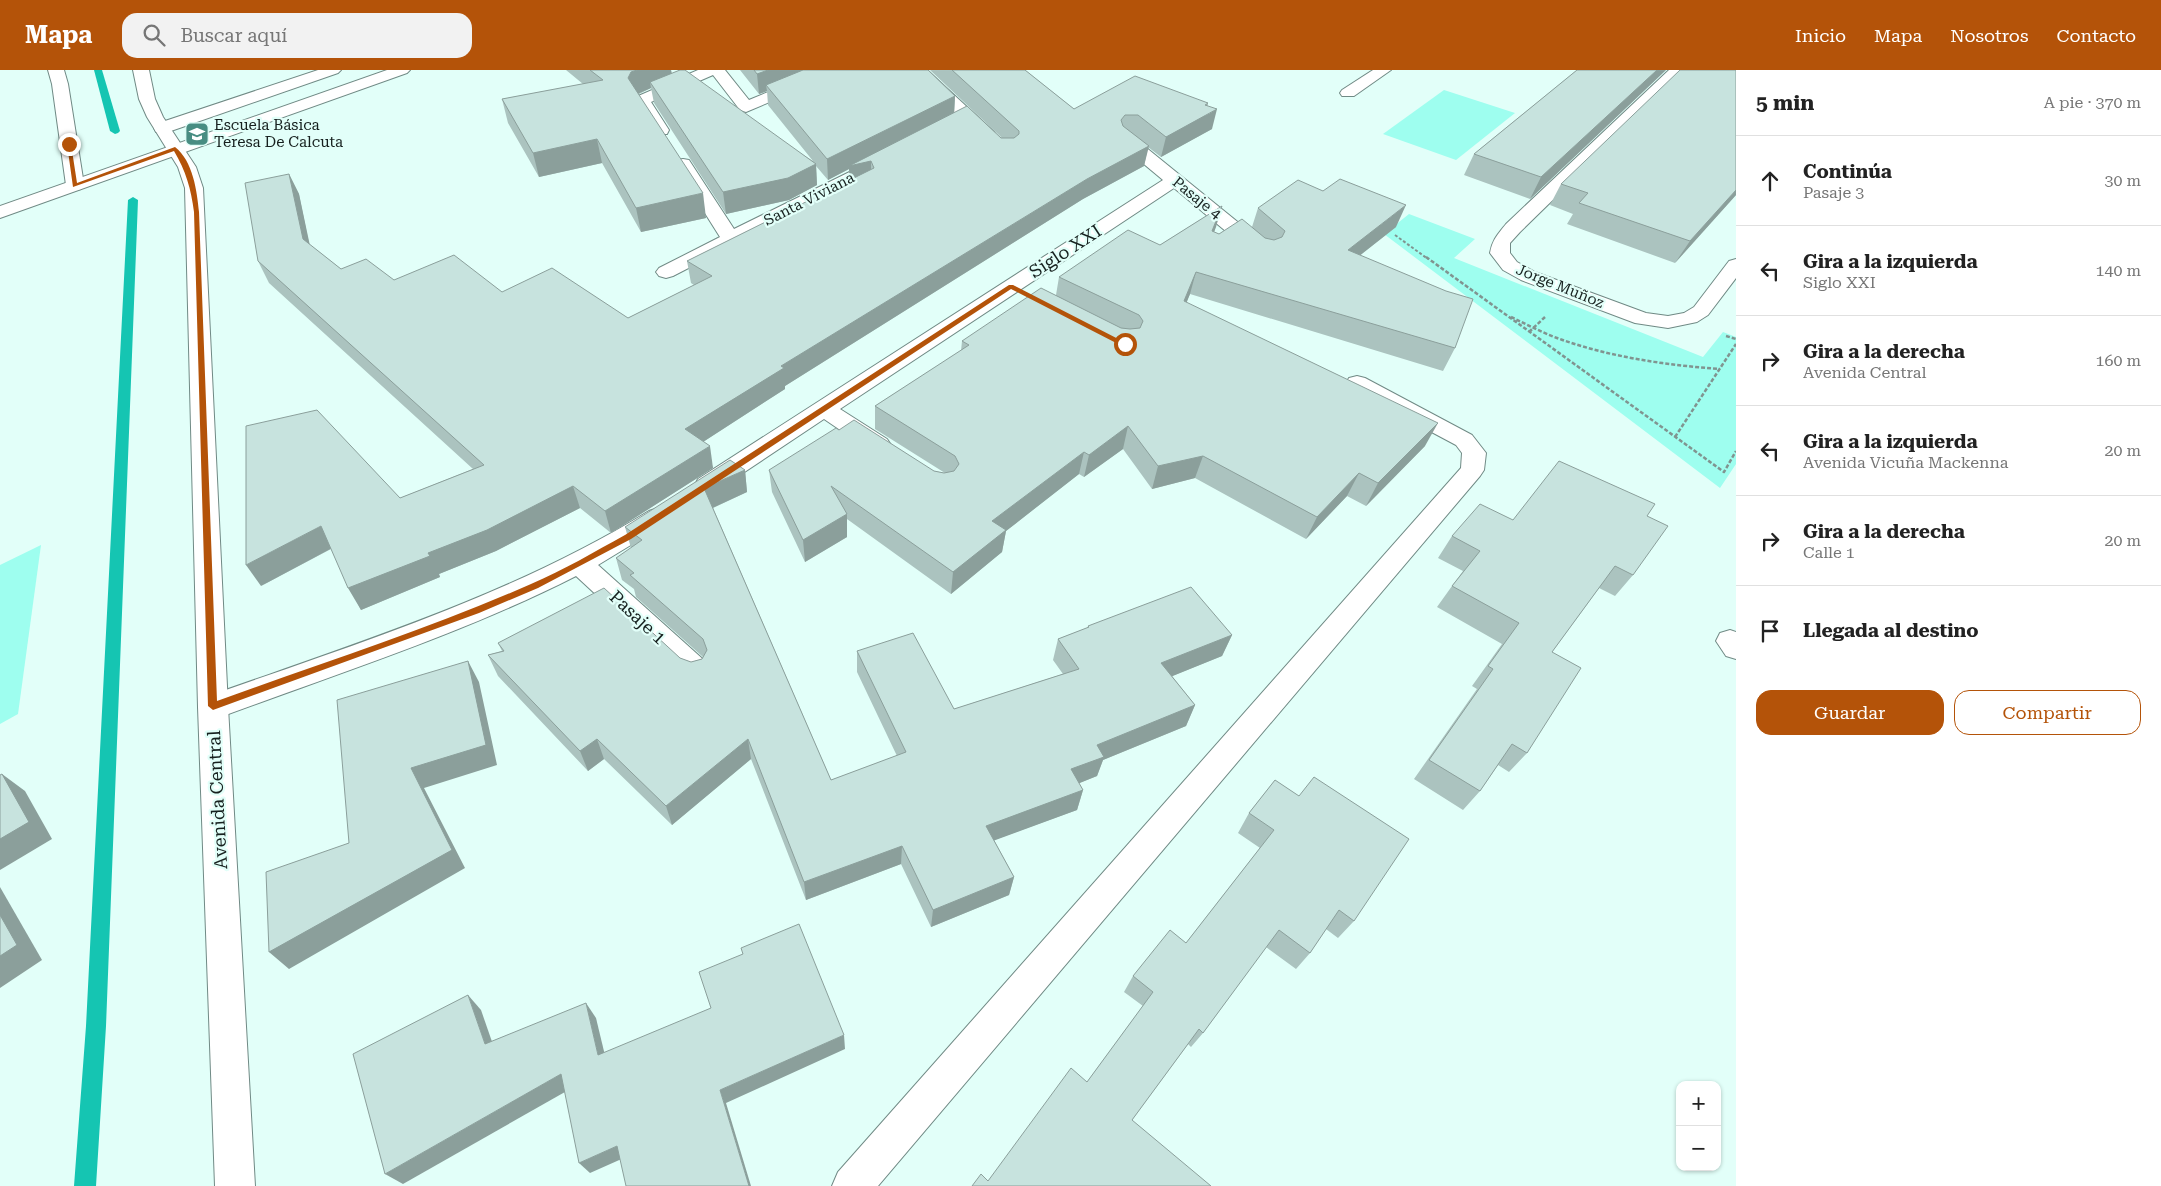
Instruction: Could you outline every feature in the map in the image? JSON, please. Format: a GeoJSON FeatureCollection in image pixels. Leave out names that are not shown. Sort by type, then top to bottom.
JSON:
{"type":"FeatureCollection","features":[{"type":"Feature","properties":{"kind":"street"},"geometry":{"type":"LineString","coordinates":[[56,70],[60,84],[75,186]]}},
{"type":"Feature","properties":{"kind":"street","name":"Avenida Central"},"geometry":{"type":"LineString","coordinates":[[141,70],[147,99],[168,138],[187,167],[196,212],[213,706],[235,1186]]}},
{"type":"Feature","properties":{"kind":"street"},"geometry":{"type":"LineString","coordinates":[[0,212],[75,186],[168,138],[333,70]]}},
{"type":"Feature","properties":{"kind":"street"},"geometry":{"type":"LineString","coordinates":[[168,138],[402,70]]}},
{"type":"Feature","properties":{"kind":"street"},"geometry":{"type":"LineString","coordinates":[[711,70],[642,100],[731,239]]}},
{"type":"Feature","properties":{"kind":"street"},"geometry":{"type":"LineString","coordinates":[[717,70],[746,107],[834,70]]}},
{"type":"Feature","properties":{"kind":"street"},"geometry":{"type":"LineString","coordinates":[[918,70],[1000,147]]}},
{"type":"Feature","properties":{"kind":"street"},"geometry":{"type":"LineString","coordinates":[[1348,93],[1383,70]]}},
{"type":"Feature","properties":{"kind":"street","name":"Jorge Muñoz"},"geometry":{"type":"LineString","coordinates":[[1678,70],[1513,228],[1501,242],[1500,253],[1510,266],[1528,276],[1642,319],[1668,322],[1690,318],[1701,311],[1736,264]]}},
{"type":"Feature","properties":{"kind":"street"},"geometry":{"type":"LineString","coordinates":[[951,126],[968,117]]}},
{"type":"Feature","properties":{"kind":"street","name":"Pasaje 4"},"geometry":{"type":"LineString","coordinates":[[1127,141],[1266,254]]}},
{"type":"Feature","properties":{"kind":"street","name":"Santa Viviana"},"geometry":{"type":"LineString","coordinates":[[666,272],[898,153]]}},
{"type":"Feature","properties":{"kind":"street","name":"Siglo XXI"},"geometry":{"type":"LineString","coordinates":[[213,706],[476,611],[536,586],[580,564],[628,537],[824,409],[1020,291],[1175,180]]}},
{"type":"Feature","properties":{"kind":"street"},"geometry":{"type":"LineString","coordinates":[[852,1186],[1472,470],[1475,458],[1474,449],[1464,440],[1357,383]]}},
{"type":"Feature","properties":{"kind":"street"},"geometry":{"type":"LineString","coordinates":[[824,409],[896,455]]}},
{"type":"Feature","properties":{"kind":"street","name":"Pasaje 1"},"geometry":{"type":"LineString","coordinates":[[580,564],[696,670]]}},
{"type":"Feature","properties":{"kind":"path"},"geometry":{"type":"LineString","coordinates":[[1395,235],[1724,472],[1736,451]]}},
{"type":"Feature","properties":{"kind":"path"},"geometry":{"type":"LineString","coordinates":[[1505,314],[1558,338],[1598,351],[1662,364],[1720,369]]}},
{"type":"Feature","properties":{"kind":"path"},"geometry":{"type":"LineString","coordinates":[[1725,335],[1736,339]]}},
{"type":"Feature","properties":{"kind":"path"},"geometry":{"type":"LineString","coordinates":[[1675,437],[1736,344]]}},
{"type":"Feature","properties":{"kind":"green space"},"geometry":{"type":"Polygon","coordinates":[[[1444,90],[1515,113],[1456,160],[1383,134],[1444,90]]]}},
{"type":"Feature","properties":{"kind":"green space"},"geometry":{"type":"Polygon","coordinates":[[[1409,214],[1475,239],[1454,258],[1703,357],[1723,332],[1736,337],[1736,464],[1720,488],[1384,234],[1409,214]]]}},
{"type":"Feature","properties":{"kind":"green space"},"geometry":{"type":"Polygon","coordinates":[[[41,545],[18,714],[0,724],[0,565],[41,545]]]}},
{"type":"Feature","properties":{"kind":"building"},"geometry":{"type":"Polygon","coordinates":[[[590,70],[637,70],[631,72],[628,78],[703,193],[636,208],[597,139],[533,153],[502,99],[603,80],[590,70]]]}},
{"type":"Feature","properties":{"kind":"building"},"geometry":{"type":"Polygon","coordinates":[[[680,70],[685,70],[816,164],[788,178],[723,192],[650,82],[680,70]]]}},
{"type":"Feature","properties":{"kind":"building"},"geometry":{"type":"Polygon","coordinates":[[[754,70],[768,70],[757,74],[754,70]]]}},
{"type":"Feature","properties":{"kind":"building"},"geometry":{"type":"Polygon","coordinates":[[[803,70],[928,70],[955,96],[827,159],[766,85],[803,70]]]}},
{"type":"Feature","properties":{"kind":"building"},"geometry":{"type":"Polygon","coordinates":[[[952,70],[1025,70],[1074,109],[1135,76],[1208,103],[1205,105],[1217,109],[1166,137],[1138,115],[1125,115],[1121,120],[1123,126],[1149,146],[1087,179],[781,366],[784,368],[685,429],[710,446],[605,511],[573,486],[487,530],[428,553],[430,556],[348,588],[321,526],[246,565],[246,426],[317,410],[400,498],[484,465],[258,261],[245,183],[289,174],[303,239],[341,269],[366,259],[394,280],[454,255],[502,292],[552,268],[628,318],[712,276],[687,261],[874,168],[871,161],[849,166],[967,106],[1001,138],[1014,138],[1019,134],[1019,131],[952,70]]]}},
{"type":"Feature","properties":{"kind":"building"},"geometry":{"type":"Polygon","coordinates":[[[1577,70],[1657,70],[1541,177],[1474,154],[1577,70]]]}},
{"type":"Feature","properties":{"kind":"building"},"geometry":{"type":"Polygon","coordinates":[[[1680,70],[1736,70],[1736,190],[1690,241],[1579,203],[1588,193],[1561,184],[1680,70]]]}},
{"type":"Feature","properties":{"kind":"building"},"geometry":{"type":"Polygon","coordinates":[[[1340,179],[1406,205],[1348,250],[1446,291],[1473,299],[1455,348],[1196,272],[1184,301],[1438,423],[1378,483],[1359,473],[1317,517],[1203,456],[1158,466],[1128,426],[1089,455],[1084,452],[992,521],[1006,530],[953,572],[831,486],[847,514],[803,540],[769,470],[836,428],[839,430],[854,420],[934,471],[944,473],[954,471],[959,464],[955,456],[875,406],[969,345],[962,341],[1041,288],[1121,328],[1140,328],[1143,321],[1139,315],[1059,277],[1128,230],[1160,245],[1222,206],[1212,231],[1219,234],[1242,219],[1265,238],[1274,240],[1282,237],[1285,231],[1258,208],[1298,180],[1323,191],[1340,179]]]}},
{"type":"Feature","properties":{"kind":"building"},"geometry":{"type":"Polygon","coordinates":[[[730,460],[745,470],[704,488],[831,780],[906,752],[857,651],[913,633],[954,709],[1079,669],[1058,639],[1191,587],[1232,635],[1161,663],[1195,705],[1097,745],[1104,757],[1071,769],[1083,790],[986,826],[1014,877],[933,910],[902,846],[804,882],[748,739],[666,806],[597,739],[580,751],[488,655],[504,651],[498,643],[604,588],[680,658],[691,662],[702,659],[707,650],[703,639],[630,575],[634,573],[616,558],[642,540],[625,527],[730,460]]]}},
{"type":"Feature","properties":{"kind":"building"},"geometry":{"type":"Polygon","coordinates":[[[1559,461],[1655,504],[1647,516],[1668,526],[1633,575],[1615,566],[1552,652],[1581,668],[1527,753],[1512,744],[1480,791],[1429,760],[1493,669],[1488,666],[1519,623],[1452,586],[1480,551],[1452,536],[1480,504],[1513,520],[1559,461]]]}},
{"type":"Feature","properties":{"kind":"building"},"geometry":{"type":"Polygon","coordinates":[[[468,661],[486,745],[411,768],[452,850],[269,952],[266,872],[349,843],[337,700],[468,661]]]}},
{"type":"Feature","properties":{"kind":"building"},"geometry":{"type":"Polygon","coordinates":[[[2,774],[29,822],[0,839],[0,775],[2,774]]]}},
{"type":"Feature","properties":{"kind":"building"},"geometry":{"type":"Polygon","coordinates":[[[1314,777],[1409,839],[1354,921],[1339,910],[1310,953],[1279,930],[1203,1033],[1199,1029],[1132,1120],[1211,1186],[972,1186],[981,1174],[988,1181],[1071,1068],[1087,1082],[1153,992],[1133,976],[1170,930],[1186,943],[1274,830],[1249,813],[1275,780],[1299,796],[1314,777]]]}},
{"type":"Feature","properties":{"kind":"building"},"geometry":{"type":"Polygon","coordinates":[[[0,915],[17,945],[0,956],[0,915]]]}},
{"type":"Feature","properties":{"kind":"building"},"geometry":{"type":"Polygon","coordinates":[[[799,924],[844,1035],[720,1090],[749,1186],[626,1186],[617,1146],[579,1163],[561,1074],[385,1174],[353,1054],[468,995],[485,1044],[586,1003],[598,1055],[711,1008],[699,972],[743,954],[741,948],[799,924]]]}},
{"type":"Feature","properties":{"kind":"waterway"},"geometry":{"type":"LineString","coordinates":[[98,70],[115,131]]}},
{"type":"Feature","properties":{"kind":"waterway"},"geometry":{"type":"LineString","coordinates":[[85,1186],[96,1026],[133,200]]}},
{"type":"Feature","properties":{"kind":"place","name":"Escuela Básica Teresa De Calcuta"},"geometry":{"type":"Point","coordinates":[197,134]}},
{"type":"Feature","properties":{"kind":"route"},"geometry":{"type":"LineString","coordinates":[[69,144],[75,186],[175,148],[187,167],[194,188],[213,706],[321,669],[476,611],[536,586],[580,564],[628,537],[1011,287],[1125,344]]}}]}
